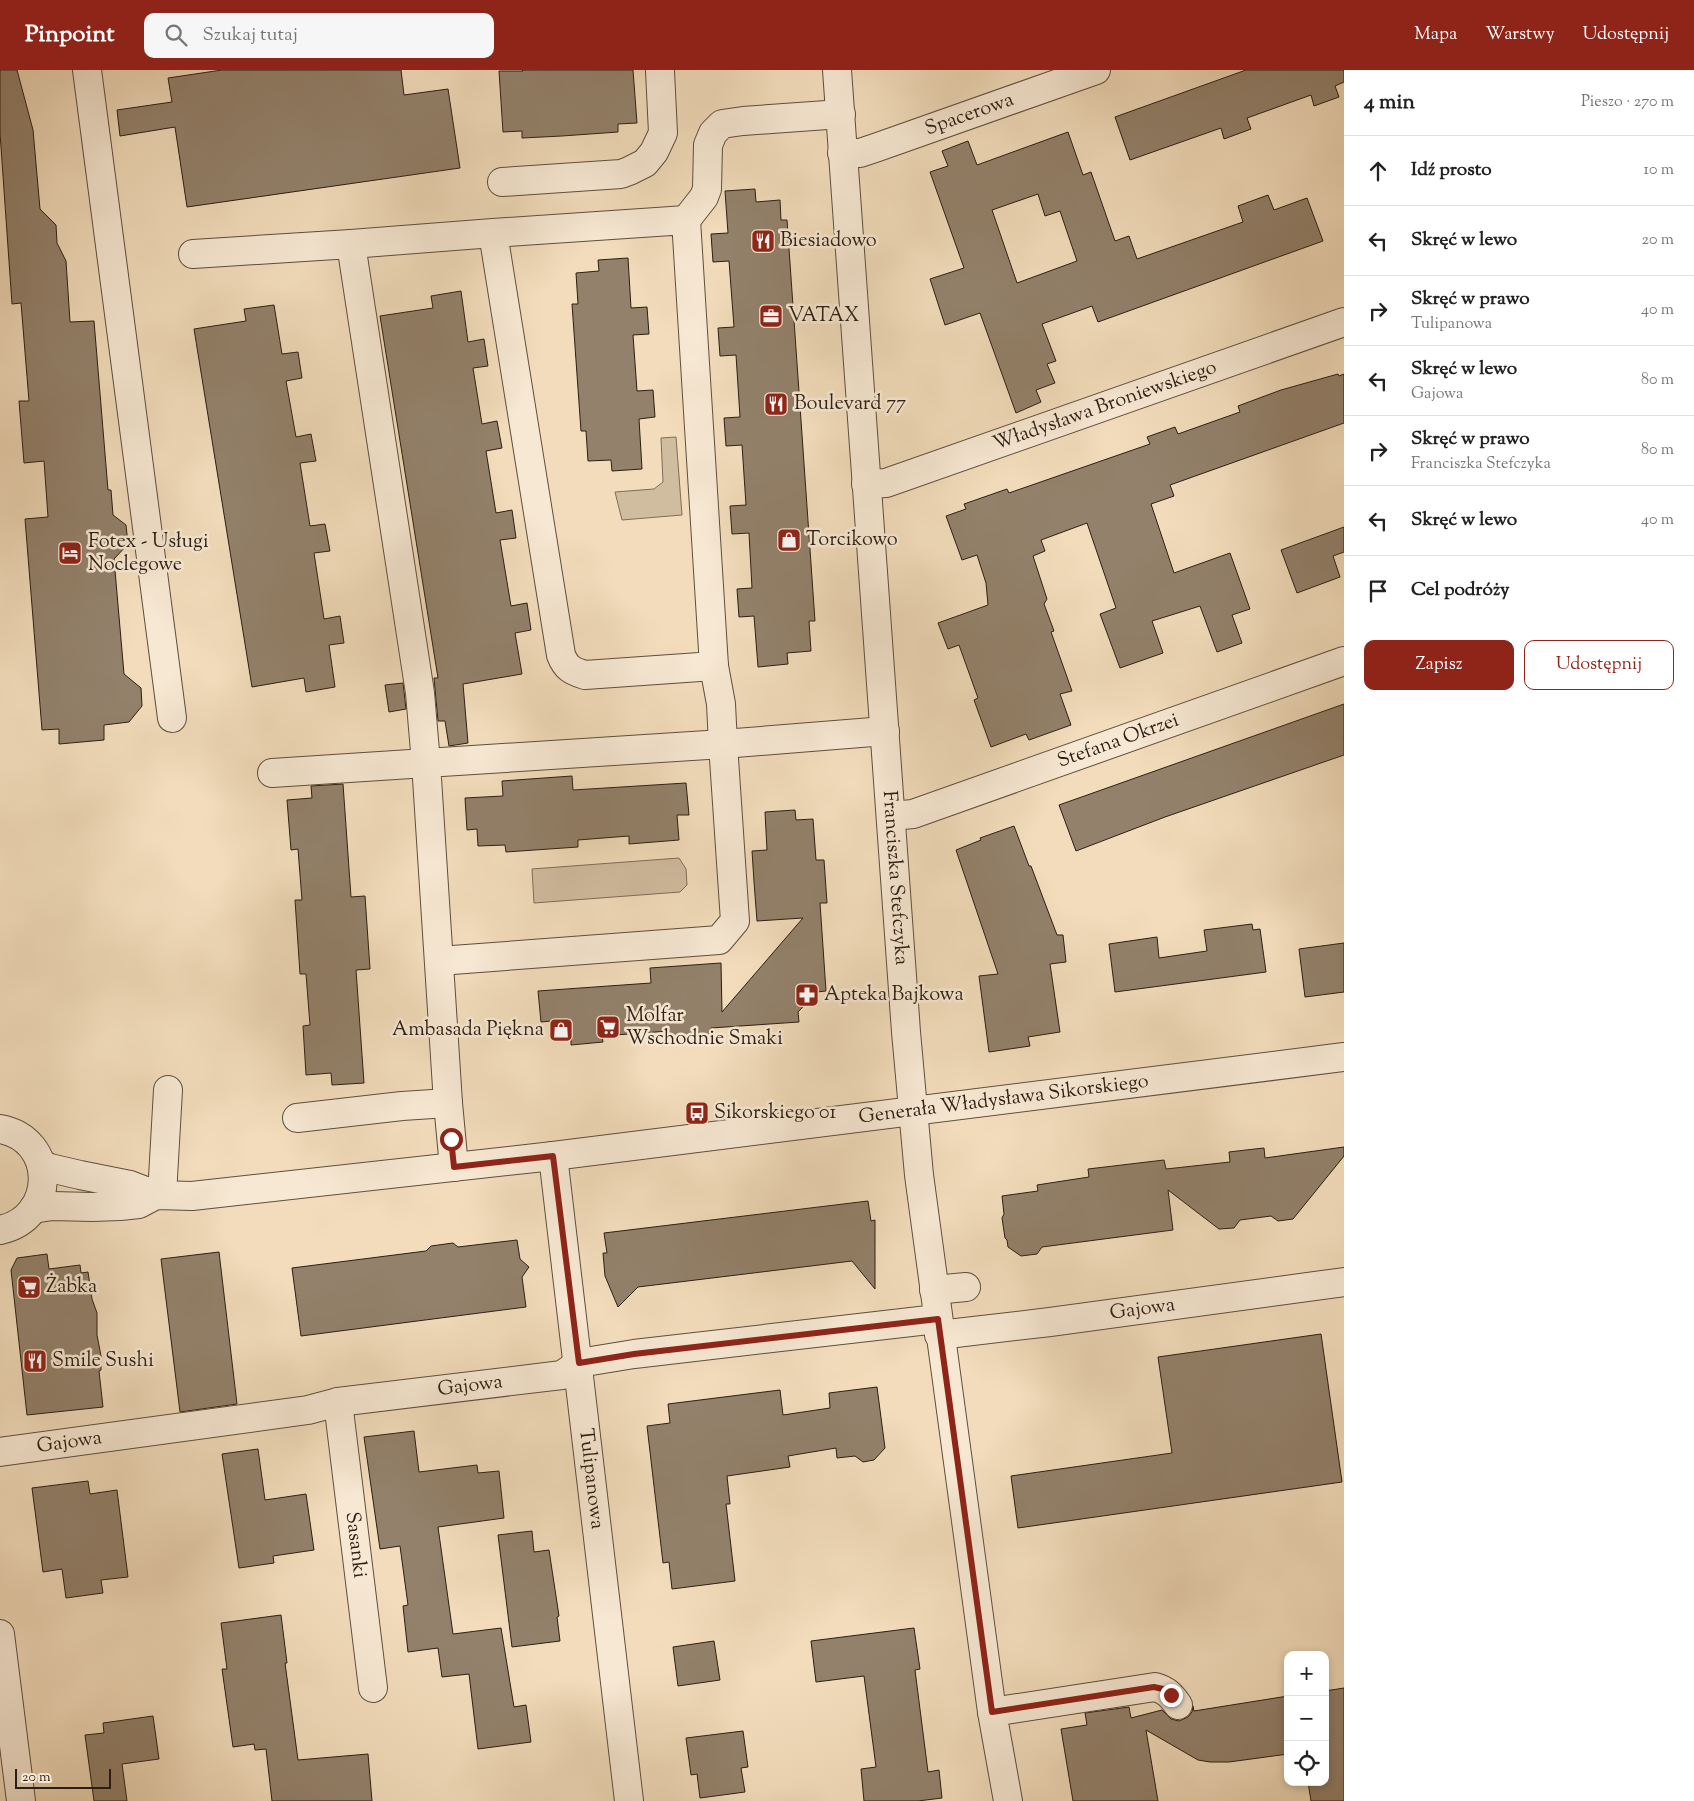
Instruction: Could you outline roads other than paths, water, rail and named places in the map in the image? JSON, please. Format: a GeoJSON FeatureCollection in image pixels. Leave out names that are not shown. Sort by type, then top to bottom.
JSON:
{"type":"FeatureCollection","features":[{"type":"Feature","properties":{"kind":"street"},"geometry":{"type":"LineString","coordinates":[[87,70],[172,718]]}},
{"type":"Feature","properties":{"kind":"street"},"geometry":{"type":"LineString","coordinates":[[502,182],[621,174],[645,163],[654,152],[663,134],[666,70]]}},
{"type":"Feature","properties":{"kind":"street","name":"Franciszka Stefczyka"},"geometry":{"type":"LineString","coordinates":[[837,70],[906,1032],[919,1175],[938,1327],[992,1712],[1008,1801]]}},
{"type":"Feature","properties":{"kind":"street","name":"Spacerowa"},"geometry":{"type":"LineString","coordinates":[[842,153],[860,153],[876,148],[1096,70]]}},
{"type":"Feature","properties":{"kind":"street"},"geometry":{"type":"LineString","coordinates":[[439,961],[719,940],[735,921],[721,704],[714,666],[686,220],[704,197],[707,188],[706,159],[708,145],[714,133],[722,124],[841,114]]}},
{"type":"Feature","properties":{"kind":"street"},"geometry":{"type":"LineString","coordinates":[[193,254],[686,220]]}},
{"type":"Feature","properties":{"kind":"street"},"geometry":{"type":"LineString","coordinates":[[493,234],[559,646],[564,664],[573,672],[585,675],[714,666]]}},
{"type":"Feature","properties":{"kind":"street"},"geometry":{"type":"LineString","coordinates":[[351,244],[420,693],[454,1167]]}},
{"type":"Feature","properties":{"kind":"street","name":"Władysława Broniewskiego"},"geometry":{"type":"LineString","coordinates":[[866,484],[886,483],[1344,322]]}},
{"type":"Feature","properties":{"kind":"street","name":"Stefana Okrzei"},"geometry":{"type":"LineString","coordinates":[[891,816],[913,814],[1344,661]]}},
{"type":"Feature","properties":{"kind":"street"},"geometry":{"type":"LineString","coordinates":[[272,772],[426,764],[885,731]]}},
{"type":"Feature","properties":{"kind":"street","name":"Generała Władysława Sikorskiego"},"geometry":{"type":"LineString","coordinates":[[41,1164],[50,1168],[130,1185],[159,1195],[192,1196],[553,1156],[1344,1057]]}},
{"type":"Feature","properties":{"kind":"street"},"geometry":{"type":"LineString","coordinates":[[159,1195],[168,1090]]}},
{"type":"Feature","properties":{"kind":"street"},"geometry":{"type":"LineString","coordinates":[[297,1118],[402,1106],[448,1103]]}},
{"type":"Feature","properties":{"kind":"street"},"geometry":{"type":"LineString","coordinates":[[0,1129],[8,1130],[22,1138],[34,1149],[41,1164],[43,1175],[39,1199],[33,1210],[17,1224],[0,1230]]}},
{"type":"Feature","properties":{"kind":"street","name":"Tulipanowa"},"geometry":{"type":"LineString","coordinates":[[553,1156],[579,1363],[629,1801]]}},
{"type":"Feature","properties":{"kind":"street","name":"Generała Władysława Sikorskiego"},"geometry":{"type":"LineString","coordinates":[[33,1210],[52,1206],[92,1207],[138,1204],[159,1195]]}},
{"type":"Feature","properties":{"kind":"street","name":"Gajowa"},"geometry":{"type":"LineString","coordinates":[[0,1452],[308,1410],[338,1402],[562,1375],[579,1363],[634,1354],[938,1327],[1051,1334],[1344,1282]]}},
{"type":"Feature","properties":{"kind":"street"},"geometry":{"type":"LineString","coordinates":[[934,1290],[966,1286]]}},
{"type":"Feature","properties":{"kind":"street","name":"Sasanki"},"geometry":{"type":"LineString","coordinates":[[338,1402],[373,1688]]}},
{"type":"Feature","properties":{"kind":"street"},"geometry":{"type":"LineString","coordinates":[[0,1634],[21,1801]]}},
{"type":"Feature","properties":{"kind":"street"},"geometry":{"type":"LineString","coordinates":[[992,1712],[1154,1687],[1163,1689],[1171,1695],[1178,1705]]}},
{"type":"Feature","properties":{"kind":"place","name":"Biesiadowo"},"geometry":{"type":"Point","coordinates":[763,241]}},
{"type":"Feature","properties":{"kind":"place","name":"VATAX"},"geometry":{"type":"Point","coordinates":[771,316]}},
{"type":"Feature","properties":{"kind":"place","name":"Boulevard 77"},"geometry":{"type":"Point","coordinates":[776,404]}},
{"type":"Feature","properties":{"kind":"place","name":"Torcikowo"},"geometry":{"type":"Point","coordinates":[789,540]}},
{"type":"Feature","properties":{"kind":"place","name":"Fotex - Usługi Noclegowe"},"geometry":{"type":"Point","coordinates":[70,553]}},
{"type":"Feature","properties":{"kind":"place","name":"Apteka Bajkowa"},"geometry":{"type":"Point","coordinates":[807,995]}},
{"type":"Feature","properties":{"kind":"place","name":"Molfar Wschodnie Smaki"},"geometry":{"type":"Point","coordinates":[608,1027]}},
{"type":"Feature","properties":{"kind":"place","name":"Ambasada Piękna"},"geometry":{"type":"Point","coordinates":[561,1030]}},
{"type":"Feature","properties":{"kind":"place","name":"Sikorskiego 01"},"geometry":{"type":"Point","coordinates":[697,1113]}},
{"type":"Feature","properties":{"kind":"place","name":"Żabka"},"geometry":{"type":"Point","coordinates":[29,1287]}},
{"type":"Feature","properties":{"kind":"place","name":"Smile Sushi"},"geometry":{"type":"Point","coordinates":[35,1361]}}]}
